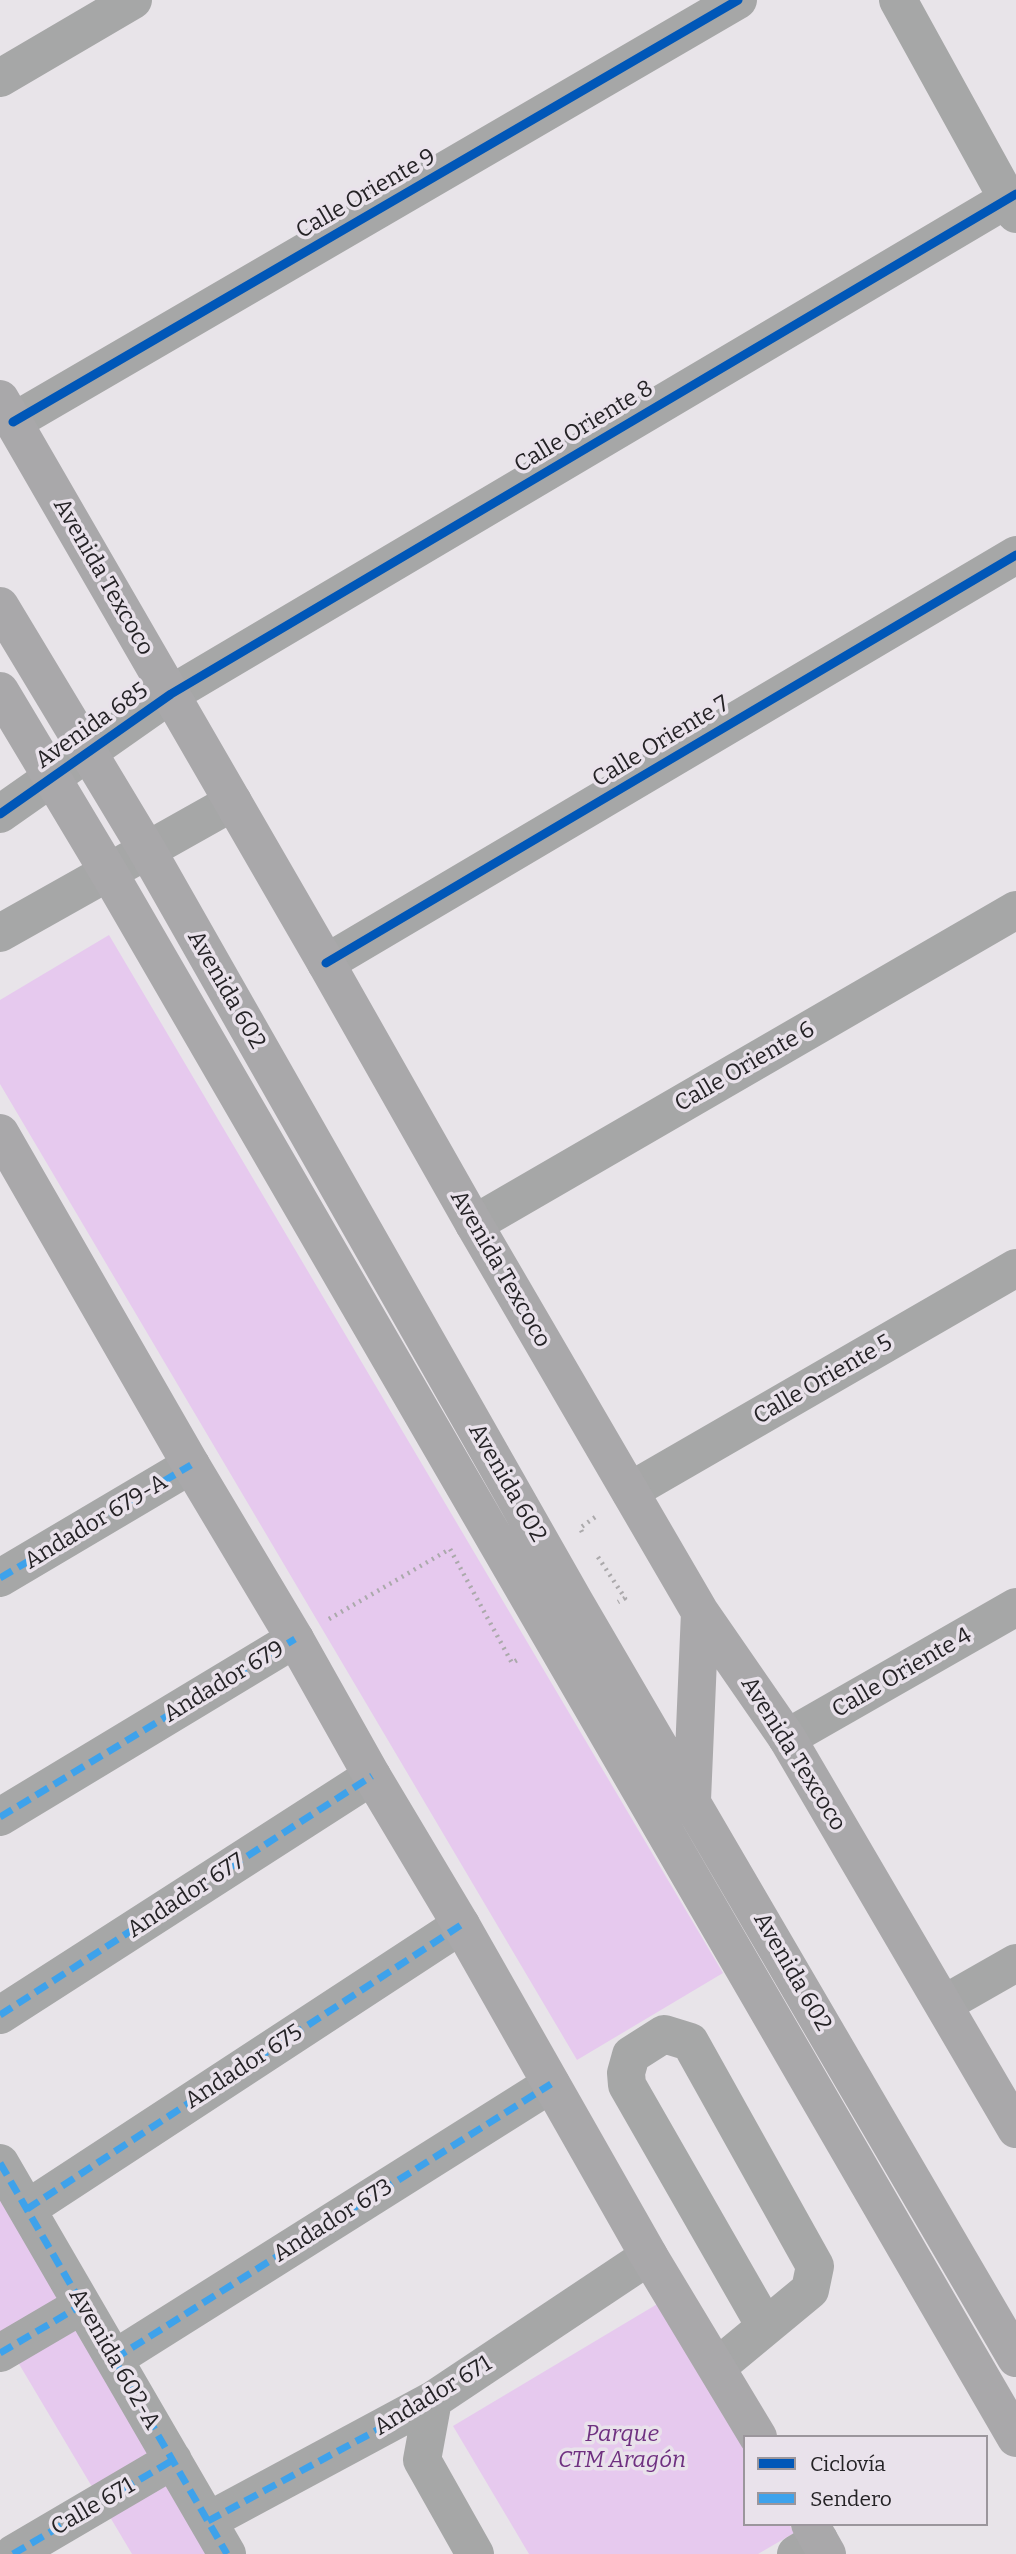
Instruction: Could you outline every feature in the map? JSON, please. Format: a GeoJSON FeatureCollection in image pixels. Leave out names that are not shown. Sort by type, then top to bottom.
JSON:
{"type":"FeatureCollection","features":[{"type":"Feature","properties":{"kind":"main road","name":"Avenida Texcoco"},"geometry":{"type":"LineString","coordinates":[[7,411],[700,1612],[787,1738],[1016,2129]]}},
{"type":"Feature","properties":{"kind":"main road","name":"Avenida 602"},"geometry":{"type":"LineString","coordinates":[[0,606],[147,850],[553,1565],[1016,2358]]}},
{"type":"Feature","properties":{"kind":"main road","name":"Avenida 602"},"geometry":{"type":"LineString","coordinates":[[0,691],[109,873],[1016,2438]]}},
{"type":"Feature","properties":{"kind":"main road"},"geometry":{"type":"LineString","coordinates":[[0,1133],[461,1925],[649,2256],[757,2435]]}},
{"type":"Feature","properties":{"kind":"main road"},"geometry":{"type":"LineString","coordinates":[[692,1800],[700,1612]]}},
{"type":"Feature","properties":{"kind":"street"},"geometry":{"type":"LineString","coordinates":[[0,78],[133,0]]}},
{"type":"Feature","properties":{"kind":"street","name":"Calle Oriente 9"},"geometry":{"type":"LineString","coordinates":[[7,411],[738,0]]}},
{"type":"Feature","properties":{"kind":"street"},"geometry":{"type":"LineString","coordinates":[[898,0],[1013,202]]}},
{"type":"Feature","properties":{"kind":"street","name":"Calle Oriente 8"},"geometry":{"type":"LineString","coordinates":[[171,694],[1013,202]]}},
{"type":"Feature","properties":{"kind":"street","name":"Calle Oriente 7"},"geometry":{"type":"LineString","coordinates":[[326,963],[1016,555]]}},
{"type":"Feature","properties":{"kind":"street","name":"Avenida 685"},"geometry":{"type":"LineString","coordinates":[[0,814],[171,694]]}},
{"type":"Feature","properties":{"kind":"street"},"geometry":{"type":"LineString","coordinates":[[0,933],[233,802]]}},
{"type":"Feature","properties":{"kind":"street","name":"Calle Oriente 6"},"geometry":{"type":"LineString","coordinates":[[474,1224],[1016,910]]}},
{"type":"Feature","properties":{"kind":"street","name":"Calle Oriente 5"},"geometry":{"type":"LineString","coordinates":[[631,1491],[1016,1268]]}},
{"type":"Feature","properties":{"kind":"street","name":"Andador 679-A"},"geometry":{"type":"LineString","coordinates":[[0,1578],[191,1465]]}},
{"type":"Feature","properties":{"kind":"street","name":"Calle Oriente 4"},"geometry":{"type":"LineString","coordinates":[[787,1738],[1016,1607]]}},
{"type":"Feature","properties":{"kind":"street","name":"Andador 679"},"geometry":{"type":"LineString","coordinates":[[0,1817],[295,1639]]}},
{"type":"Feature","properties":{"kind":"street","name":"Andador 677"},"geometry":{"type":"LineString","coordinates":[[0,2015],[372,1776]]}},
{"type":"Feature","properties":{"kind":"street","name":"Andador 675"},"geometry":{"type":"LineString","coordinates":[[27,2209],[461,1925]]}},
{"type":"Feature","properties":{"kind":"street"},"geometry":{"type":"LineString","coordinates":[[944,2004],[1016,1963]]}},
{"type":"Feature","properties":{"kind":"street"},"geometry":{"type":"LineString","coordinates":[[717,2367],[810,2290],[815,2266],[690,2042],[664,2034],[631,2055],[625,2073],[627,2085],[765,2326]]}},
{"type":"Feature","properties":{"kind":"street","name":"Andador 673"},"geometry":{"type":"LineString","coordinates":[[114,2359],[551,2084]]}},
{"type":"Feature","properties":{"kind":"street","name":"Avenida 602-A"},"geometry":{"type":"LineString","coordinates":[[0,2163],[227,2554]]}},
{"type":"Feature","properties":{"kind":"street","name":"Andador 671"},"geometry":{"type":"LineString","coordinates":[[208,2521],[433,2400],[649,2256]]}},
{"type":"Feature","properties":{"kind":"street"},"geometry":{"type":"LineString","coordinates":[[0,2353],[82,2305]]}},
{"type":"Feature","properties":{"kind":"street"},"geometry":{"type":"LineString","coordinates":[[433,2400],[422,2460],[475,2554]]}},
{"type":"Feature","properties":{"kind":"street","name":"Calle 671"},"geometry":{"type":"LineString","coordinates":[[13,2554],[173,2460]]}},
{"type":"Feature","properties":{"kind":"path"},"geometry":{"type":"LineString","coordinates":[[580,1528],[587,1540]]}},
{"type":"Feature","properties":{"kind":"path"},"geometry":{"type":"LineString","coordinates":[[595,1552],[625,1598]]}},
{"type":"Feature","properties":{"kind":"green space"},"geometry":{"type":"Polygon","coordinates":[[[109,935],[723,1973],[577,2060],[0,1084],[0,1000],[109,935]]]}},
{"type":"Feature","properties":{"kind":"green space"},"geometry":{"type":"Polygon","coordinates":[[[0,2179],[222,2554],[132,2554],[0,2332],[0,2179]]]}},
{"type":"Feature","properties":{"kind":"green space","name":"Parque CTM Aragón"},"geometry":{"type":"Polygon","coordinates":[[[659,2303],[743,2446],[743,2526],[790,2526],[794,2533],[758,2554],[529,2554],[453,2426],[659,2303]]]}},
{"type":"Feature","properties":{"kind":"marked path"},"geometry":{"type":"LineString","coordinates":[[0,1578],[191,1465]]}},
{"type":"Feature","properties":{"kind":"marked path"},"geometry":{"type":"LineString","coordinates":[[0,1817],[295,1639]]}},
{"type":"Feature","properties":{"kind":"marked path"},"geometry":{"type":"LineString","coordinates":[[0,2015],[372,1776]]}},
{"type":"Feature","properties":{"kind":"marked path"},"geometry":{"type":"LineString","coordinates":[[27,2209],[461,1925]]}},
{"type":"Feature","properties":{"kind":"marked path"},"geometry":{"type":"LineString","coordinates":[[114,2359],[551,2084]]}},
{"type":"Feature","properties":{"kind":"marked path"},"geometry":{"type":"LineString","coordinates":[[0,2163],[227,2554]]}},
{"type":"Feature","properties":{"kind":"marked path"},"geometry":{"type":"LineString","coordinates":[[0,2353],[82,2305]]}},
{"type":"Feature","properties":{"kind":"marked path"},"geometry":{"type":"LineString","coordinates":[[208,2521],[433,2400]]}},
{"type":"Feature","properties":{"kind":"marked path"},"geometry":{"type":"LineString","coordinates":[[13,2554],[173,2460]]}},
{"type":"Feature","properties":{"kind":"cycle path"},"geometry":{"type":"LineString","coordinates":[[13,422],[738,0]]}},
{"type":"Feature","properties":{"kind":"cycle path"},"geometry":{"type":"LineString","coordinates":[[0,814],[171,694],[1016,194]]}},
{"type":"Feature","properties":{"kind":"cycle path"},"geometry":{"type":"LineString","coordinates":[[326,963],[1016,555]]}}]}
